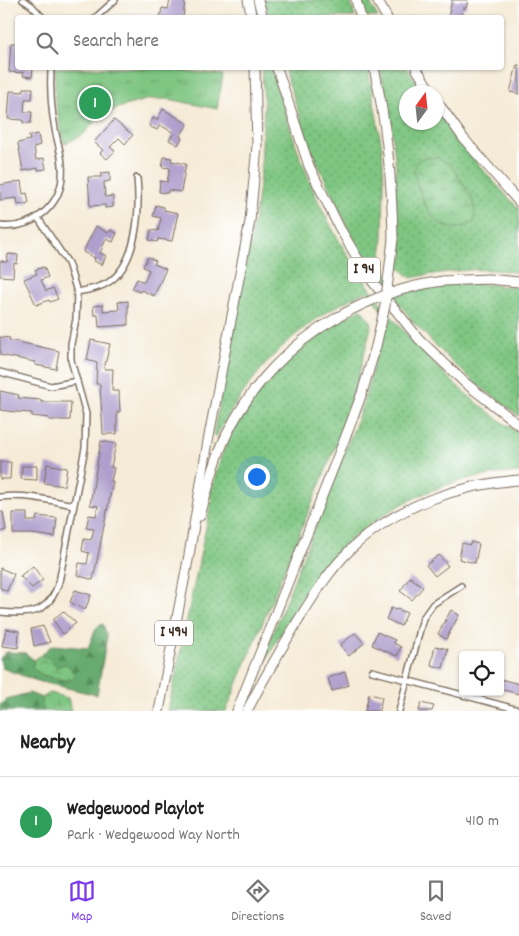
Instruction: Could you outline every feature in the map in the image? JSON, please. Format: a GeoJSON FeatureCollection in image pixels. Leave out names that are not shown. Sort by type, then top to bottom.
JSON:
{"type":"FeatureCollection","features":[{"type":"Feature","properties":{"kind":"highway"},"geometry":{"type":"LineString","coordinates":[[248,0],[251,15]]}},
{"type":"Feature","properties":{"kind":"highway"},"geometry":{"type":"LineString","coordinates":[[258,0],[262,15]]}},
{"type":"Feature","properties":{"kind":"highway"},"geometry":{"type":"LineString","coordinates":[[356,0],[360,15]]}},
{"type":"Feature","properties":{"kind":"highway"},"geometry":{"type":"LineString","coordinates":[[377,0],[385,15]]}},
{"type":"Feature","properties":{"kind":"highway"},"geometry":{"type":"LineString","coordinates":[[189,555],[208,441],[250,221],[256,146],[255,70]]}},
{"type":"Feature","properties":{"kind":"highway","name":"I 94"},"geometry":{"type":"LineString","coordinates":[[278,70],[309,166],[339,227],[368,276],[420,339],[464,382],[519,425]]}},
{"type":"Feature","properties":{"kind":"highway"},"geometry":{"type":"LineString","coordinates":[[237,711],[352,422],[376,346],[385,306],[393,240],[389,148],[374,70]]}},
{"type":"Feature","properties":{"kind":"highway"},"geometry":{"type":"LineString","coordinates":[[417,70],[427,85]]}},
{"type":"Feature","properties":{"kind":"highway"},"geometry":{"type":"LineString","coordinates":[[444,111],[464,139],[519,202]]}},
{"type":"Feature","properties":{"kind":"highway"},"geometry":{"type":"LineString","coordinates":[[189,555],[216,461],[226,436],[243,407],[264,379],[287,354],[315,331],[338,317],[366,302],[392,292],[443,281],[488,279],[519,282]]}},
{"type":"Feature","properties":{"kind":"highway"},"geometry":{"type":"LineString","coordinates":[[247,711],[280,651],[320,585],[354,546],[386,522],[425,502],[481,484],[519,480]]}},
{"type":"Feature","properties":{"kind":"highway","name":"I 494"},"geometry":{"type":"LineString","coordinates":[[159,711],[189,555]]}},
{"type":"Feature","properties":{"kind":"street"},"geometry":{"type":"LineString","coordinates":[[23,0],[38,10],[41,15]]}},
{"type":"Feature","properties":{"kind":"street"},"geometry":{"type":"LineString","coordinates":[[98,15],[115,0]]}},
{"type":"Feature","properties":{"kind":"street"},"geometry":{"type":"LineString","coordinates":[[0,226],[12,227],[38,218],[53,202],[58,193],[63,165],[51,101],[51,70]]}},
{"type":"Feature","properties":{"kind":"street"},"geometry":{"type":"LineString","coordinates":[[77,292],[97,288],[110,281],[123,267],[129,256],[136,221],[137,178]]}},
{"type":"Feature","properties":{"kind":"street"},"geometry":{"type":"LineString","coordinates":[[0,612],[21,614],[35,612],[51,600],[59,582],[85,448],[86,414],[70,353],[76,319],[77,292],[68,263],[38,218]]}},
{"type":"Feature","properties":{"kind":"street"},"geometry":{"type":"LineString","coordinates":[[0,372],[51,386],[77,381]]}},
{"type":"Feature","properties":{"kind":"street"},"geometry":{"type":"LineString","coordinates":[[0,497],[35,498],[73,505]]}},
{"type":"Feature","properties":{"kind":"street"},"geometry":{"type":"LineString","coordinates":[[399,711],[421,626],[427,610],[461,586]]}},
{"type":"Feature","properties":{"kind":"street"},"geometry":{"type":"LineString","coordinates":[[372,671],[519,710]]}},
{"type":"Feature","properties":{"kind":"green space"},"geometry":{"type":"Polygon","coordinates":[[[264,0],[350,0],[354,15],[268,15],[264,0]]]}},
{"type":"Feature","properties":{"kind":"green space"},"geometry":{"type":"Polygon","coordinates":[[[361,0],[368,0],[377,15],[366,15],[361,0]]]}},
{"type":"Feature","properties":{"kind":"green space"},"geometry":{"type":"Polygon","coordinates":[[[55,70],[179,70],[223,75],[217,109],[169,99],[149,99],[99,116],[84,134],[64,144],[55,99],[55,70]]]}},
{"type":"Feature","properties":{"kind":"green space"},"geometry":{"type":"Polygon","coordinates":[[[262,70],[272,70],[296,144],[317,199],[343,248],[385,308],[435,365],[490,413],[519,433],[519,473],[491,475],[464,480],[437,489],[410,500],[362,530],[341,549],[313,581],[261,670],[259,668],[357,421],[386,316],[367,291],[318,318],[278,350],[261,369],[230,412],[216,437],[213,436],[255,216],[261,169],[264,105],[262,70]]]}},
{"type":"Feature","properties":{"kind":"green space"},"geometry":{"type":"Polygon","coordinates":[[[285,70],[368,70],[382,148],[384,184],[381,264],[400,294],[462,283],[519,288],[519,416],[478,385],[450,360],[414,323],[370,264],[350,232],[310,147],[285,70]]]}},
{"type":"Feature","properties":{"kind":"green space"},"geometry":{"type":"Polygon","coordinates":[[[380,70],[408,70],[419,85],[399,85],[399,130],[444,130],[444,121],[466,150],[519,209],[519,273],[465,270],[411,278],[394,263],[396,169],[392,130],[380,70]]]}},
{"type":"Feature","properties":{"kind":"green space"},"geometry":{"type":"Polygon","coordinates":[[[435,157],[450,164],[471,196],[475,209],[474,222],[464,227],[447,227],[433,217],[428,210],[416,181],[415,166],[421,159],[435,157]]]}},
{"type":"Feature","properties":{"kind":"green space"},"geometry":{"type":"Polygon","coordinates":[[[361,309],[372,323],[358,378],[335,448],[226,711],[168,711],[212,498],[209,497],[229,438],[263,386],[292,356],[324,330],[361,309]]]}},
{"type":"Feature","properties":{"kind":"green space"},"geometry":{"type":"Polygon","coordinates":[[[103,624],[107,636],[97,695],[37,681],[2,668],[0,658],[6,652],[25,653],[34,660],[32,668],[57,667],[47,657],[41,655],[52,645],[88,648],[96,628],[103,624]]]}},
{"type":"Feature","properties":{"kind":"green space"},"geometry":{"type":"Polygon","coordinates":[[[41,655],[47,657],[57,667],[65,664],[70,667],[75,677],[69,681],[43,675],[32,668],[34,660],[41,655]]]}},
{"type":"Feature","properties":{"kind":"green space"},"geometry":{"type":"Polygon","coordinates":[[[29,693],[42,698],[43,711],[0,711],[0,705],[6,699],[29,693]]]}},
{"type":"Feature","properties":{"kind":"green space"},"geometry":{"type":"Polygon","coordinates":[[[50,693],[68,698],[71,711],[43,711],[42,698],[50,693]]]}},
{"type":"Feature","properties":{"kind":"building"},"geometry":{"type":"Polygon","coordinates":[[[170,0],[185,0],[183,15],[161,15],[162,8],[168,9],[170,0]]]}},
{"type":"Feature","properties":{"kind":"building"},"geometry":{"type":"Polygon","coordinates":[[[452,0],[468,0],[462,15],[449,15],[452,0]]]}},
{"type":"Feature","properties":{"kind":"building"},"geometry":{"type":"Polygon","coordinates":[[[11,43],[15,43],[15,70],[33,70],[32,77],[23,76],[24,73],[9,72],[11,43]]]}},
{"type":"Feature","properties":{"kind":"building"},"geometry":{"type":"Polygon","coordinates":[[[517,65],[519,65],[519,94],[510,92],[517,65]]]}},
{"type":"Feature","properties":{"kind":"building"},"geometry":{"type":"Polygon","coordinates":[[[24,88],[33,88],[32,99],[25,99],[24,112],[32,112],[31,123],[23,123],[23,120],[8,119],[10,91],[23,92],[24,88]]]}},
{"type":"Feature","properties":{"kind":"building"},"geometry":{"type":"Polygon","coordinates":[[[163,109],[188,124],[180,136],[182,138],[178,145],[169,140],[174,133],[160,125],[157,130],[149,126],[153,118],[157,120],[163,109]]]}},
{"type":"Feature","properties":{"kind":"building"},"geometry":{"type":"Polygon","coordinates":[[[114,120],[133,135],[125,144],[119,138],[110,147],[115,151],[107,159],[100,153],[103,150],[94,142],[114,120]]]}},
{"type":"Feature","properties":{"kind":"building"},"geometry":{"type":"Polygon","coordinates":[[[38,134],[40,145],[34,147],[36,160],[44,158],[46,169],[38,170],[38,168],[23,171],[18,143],[30,140],[29,136],[38,134]]]}},
{"type":"Feature","properties":{"kind":"building"},"geometry":{"type":"Polygon","coordinates":[[[164,157],[172,158],[171,161],[186,164],[181,192],[168,190],[168,193],[159,192],[160,181],[167,182],[170,168],[162,167],[164,157]]]}},
{"type":"Feature","properties":{"kind":"building"},"geometry":{"type":"Polygon","coordinates":[[[110,172],[110,181],[104,182],[105,197],[113,196],[113,207],[105,208],[105,205],[90,206],[88,177],[101,177],[101,173],[110,172]]]}},
{"type":"Feature","properties":{"kind":"building"},"geometry":{"type":"Polygon","coordinates":[[[21,181],[23,194],[27,193],[29,203],[18,205],[17,198],[0,200],[0,185],[21,181]]]}},
{"type":"Feature","properties":{"kind":"building"},"geometry":{"type":"Polygon","coordinates":[[[156,205],[164,207],[164,210],[178,213],[172,241],[158,239],[157,242],[149,240],[151,230],[158,231],[161,218],[153,216],[156,205]]]}},
{"type":"Feature","properties":{"kind":"building"},"geometry":{"type":"Polygon","coordinates":[[[96,226],[108,233],[110,230],[117,233],[113,242],[106,239],[100,253],[106,256],[102,265],[94,261],[95,258],[83,252],[96,226]]]}},
{"type":"Feature","properties":{"kind":"building"},"geometry":{"type":"Polygon","coordinates":[[[8,254],[18,255],[17,264],[14,263],[13,277],[0,276],[0,261],[7,262],[8,254]]]}},
{"type":"Feature","properties":{"kind":"building"},"geometry":{"type":"Polygon","coordinates":[[[148,257],[156,261],[154,264],[166,269],[154,296],[141,290],[140,292],[132,289],[137,279],[144,282],[149,270],[143,267],[148,257]]]}},
{"type":"Feature","properties":{"kind":"building"},"geometry":{"type":"Polygon","coordinates":[[[44,267],[48,277],[41,280],[46,291],[53,288],[58,299],[36,305],[24,279],[37,274],[35,270],[44,267]]]}},
{"type":"Feature","properties":{"kind":"building"},"geometry":{"type":"Polygon","coordinates":[[[128,301],[128,325],[99,327],[98,315],[94,315],[93,306],[103,305],[103,311],[119,310],[118,302],[128,301]]]}},
{"type":"Feature","properties":{"kind":"building"},"geometry":{"type":"Polygon","coordinates":[[[0,337],[59,351],[56,369],[35,365],[35,362],[0,355],[0,337]]]}},
{"type":"Feature","properties":{"kind":"building"},"geometry":{"type":"Polygon","coordinates":[[[91,340],[110,344],[104,369],[113,369],[112,391],[119,391],[120,412],[117,412],[117,434],[103,434],[100,384],[96,384],[97,363],[87,360],[91,340]]]}},
{"type":"Feature","properties":{"kind":"building"},"geometry":{"type":"Polygon","coordinates":[[[0,391],[19,395],[18,398],[41,400],[41,402],[71,402],[70,420],[49,420],[49,418],[32,416],[32,413],[0,410],[0,391]]]}},
{"type":"Feature","properties":{"kind":"building"},"geometry":{"type":"Polygon","coordinates":[[[101,441],[116,444],[111,467],[114,468],[111,481],[113,482],[93,580],[77,575],[79,563],[87,564],[88,559],[89,553],[82,551],[84,539],[91,540],[94,529],[86,528],[89,515],[96,516],[98,506],[90,505],[101,441]]]}},
{"type":"Feature","properties":{"kind":"building"},"geometry":{"type":"Polygon","coordinates":[[[0,462],[11,462],[10,479],[0,479],[0,462]]]}},
{"type":"Feature","properties":{"kind":"building"},"geometry":{"type":"Polygon","coordinates":[[[47,464],[67,468],[64,486],[44,483],[47,464]]]}},
{"type":"Feature","properties":{"kind":"building"},"geometry":{"type":"Polygon","coordinates":[[[22,466],[37,466],[37,480],[21,479],[22,466]]]}},
{"type":"Feature","properties":{"kind":"building"},"geometry":{"type":"Polygon","coordinates":[[[0,512],[3,512],[6,530],[0,532],[0,512]]]}},
{"type":"Feature","properties":{"kind":"building"},"geometry":{"type":"Polygon","coordinates":[[[13,513],[27,513],[27,521],[36,521],[37,516],[57,518],[55,537],[13,534],[13,513]]]}},
{"type":"Feature","properties":{"kind":"building"},"geometry":{"type":"Polygon","coordinates":[[[471,542],[479,544],[475,563],[459,559],[462,543],[470,545],[471,542]]]}},
{"type":"Feature","properties":{"kind":"building"},"geometry":{"type":"Polygon","coordinates":[[[439,555],[448,566],[435,576],[426,565],[439,555]]]}},
{"type":"Feature","properties":{"kind":"building"},"geometry":{"type":"Polygon","coordinates":[[[33,566],[43,580],[32,588],[20,576],[33,566]]]}},
{"type":"Feature","properties":{"kind":"building"},"geometry":{"type":"Polygon","coordinates":[[[0,568],[14,574],[7,591],[0,588],[0,568]]]}},
{"type":"Feature","properties":{"kind":"building"},"geometry":{"type":"Polygon","coordinates":[[[410,577],[423,587],[412,600],[400,591],[410,577]]]}},
{"type":"Feature","properties":{"kind":"building"},"geometry":{"type":"Polygon","coordinates":[[[75,590],[91,595],[85,610],[70,602],[75,590]]]}},
{"type":"Feature","properties":{"kind":"building"},"geometry":{"type":"Polygon","coordinates":[[[391,608],[407,613],[401,626],[386,619],[391,608]]]}},
{"type":"Feature","properties":{"kind":"building"},"geometry":{"type":"Polygon","coordinates":[[[451,610],[459,615],[446,639],[438,634],[451,610]]]}},
{"type":"Feature","properties":{"kind":"building"},"geometry":{"type":"Polygon","coordinates":[[[63,611],[76,623],[63,634],[53,620],[63,611]]]}},
{"type":"Feature","properties":{"kind":"building"},"geometry":{"type":"Polygon","coordinates":[[[43,626],[50,642],[34,646],[31,629],[43,626]]]}},
{"type":"Feature","properties":{"kind":"building"},"geometry":{"type":"Polygon","coordinates":[[[6,629],[19,631],[18,648],[2,646],[6,629]]]}},
{"type":"Feature","properties":{"kind":"building"},"geometry":{"type":"Polygon","coordinates":[[[377,632],[395,640],[394,643],[401,647],[397,656],[372,645],[377,632]]]}},
{"type":"Feature","properties":{"kind":"building"},"geometry":{"type":"Polygon","coordinates":[[[355,633],[364,643],[349,656],[340,645],[355,633]]]}},
{"type":"Feature","properties":{"kind":"building"},"geometry":{"type":"Polygon","coordinates":[[[435,646],[448,649],[443,668],[431,665],[435,646]]]}},
{"type":"Feature","properties":{"kind":"building"},"geometry":{"type":"Polygon","coordinates":[[[345,672],[349,685],[332,691],[328,678],[345,672]]]}},
{"type":"Feature","properties":{"kind":"building"},"geometry":{"type":"Polygon","coordinates":[[[504,680],[519,684],[519,694],[504,690],[504,680]]]}},
{"type":"Feature","properties":{"kind":"building"},"geometry":{"type":"Polygon","coordinates":[[[369,694],[382,697],[379,711],[365,711],[369,694]]]}},
{"type":"Feature","properties":{"kind":"building"},"geometry":{"type":"Polygon","coordinates":[[[421,703],[434,706],[432,711],[419,711],[421,703]]]}},
{"type":"Feature","properties":{"kind":"place","name":"Wedgewood Playlot"},"geometry":{"type":"Point","coordinates":[95,103]}}]}
